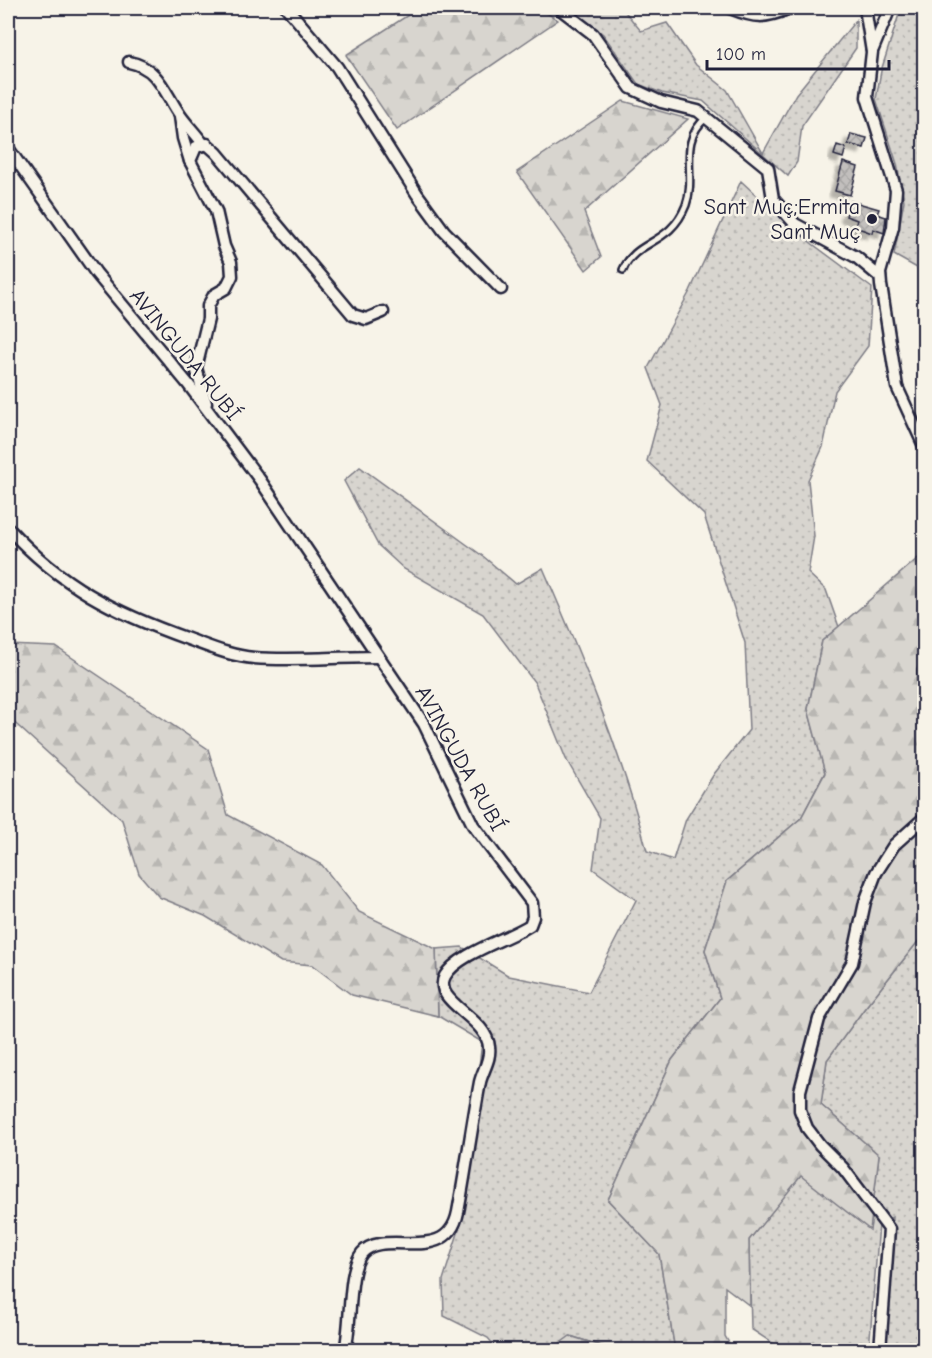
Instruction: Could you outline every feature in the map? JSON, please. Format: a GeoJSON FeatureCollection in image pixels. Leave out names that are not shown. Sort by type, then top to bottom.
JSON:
{"type":"FeatureCollection","features":[{"type":"Feature","properties":{"kind":"street"},"geometry":{"type":"LineString","coordinates":[[287,8],[337,67],[417,195],[444,231],[501,290]]}},
{"type":"Feature","properties":{"kind":"street"},"geometry":{"type":"LineString","coordinates":[[559,8],[592,34],[631,88],[661,102],[688,107],[707,117],[768,168],[772,199],[795,224],[856,257],[880,278]]}},
{"type":"Feature","properties":{"kind":"street"},"geometry":{"type":"LineString","coordinates":[[730,8],[752,17],[771,16],[790,8]]}},
{"type":"Feature","properties":{"kind":"street"},"geometry":{"type":"LineString","coordinates":[[865,8],[872,58]]}},
{"type":"Feature","properties":{"kind":"street"},"geometry":{"type":"LineString","coordinates":[[890,8],[872,58],[867,97],[894,180],[897,202],[880,278],[897,387],[924,446]]}},
{"type":"Feature","properties":{"kind":"street"},"geometry":{"type":"LineString","coordinates":[[129,62],[141,65],[161,81],[180,116],[204,145],[217,153],[353,315],[366,320],[383,312]]}},
{"type":"Feature","properties":{"kind":"street"},"geometry":{"type":"LineString","coordinates":[[180,116],[183,138],[190,161],[216,211],[224,246],[231,262],[232,276],[226,288],[214,295],[208,306],[208,319],[196,368],[209,411]]}},
{"type":"Feature","properties":{"kind":"street"},"geometry":{"type":"LineString","coordinates":[[190,161],[196,147],[204,145]]}},
{"type":"Feature","properties":{"kind":"street","name":"AVINGUDA RUBÍ"},"geometry":{"type":"LineString","coordinates":[[8,148],[96,273],[209,411],[260,480],[377,657],[402,688],[424,724],[473,825],[532,903],[533,917],[530,925],[456,963],[445,975],[442,992],[477,1022],[488,1039],[490,1049],[470,1135],[457,1214],[450,1229],[436,1240],[418,1244],[375,1245],[363,1252],[355,1271],[350,1326],[345,1350]]}},
{"type":"Feature","properties":{"kind":"street"},"geometry":{"type":"LineString","coordinates":[[8,528],[68,581],[99,603],[142,623],[231,654],[254,658],[377,657]]}},
{"type":"Feature","properties":{"kind":"street"},"geometry":{"type":"LineString","coordinates":[[924,670],[924,712]]}},
{"type":"Feature","properties":{"kind":"street"},"geometry":{"type":"LineString","coordinates":[[880,1350],[889,1229],[843,1168],[807,1128],[800,1110],[800,1091],[819,1019],[852,963],[865,902],[876,873],[894,845],[924,818]]}},
{"type":"Feature","properties":{"kind":"lane"},"geometry":{"type":"LineString","coordinates":[[623,270],[632,255],[669,232],[677,223],[688,195],[689,144],[695,129],[707,117]]}},
{"type":"Feature","properties":{"kind":"green space"},"geometry":{"type":"Polygon","coordinates":[[[419,8],[539,8],[558,20],[397,130],[346,55],[419,8]]]}},
{"type":"Feature","properties":{"kind":"green space"},"geometry":{"type":"Polygon","coordinates":[[[569,8],[622,8],[641,31],[667,23],[696,65],[727,90],[763,153],[796,94],[856,20],[856,48],[802,126],[797,162],[788,176],[703,101],[662,93],[638,84],[603,34],[569,8]]]}},
{"type":"Feature","properties":{"kind":"green space"},"geometry":{"type":"Polygon","coordinates":[[[901,8],[924,8],[924,272],[894,255],[904,201],[897,164],[876,99],[881,71],[901,8]]]}},
{"type":"Feature","properties":{"kind":"green space"},"geometry":{"type":"Polygon","coordinates":[[[623,101],[688,119],[584,212],[601,257],[586,270],[517,172],[623,101]]]}},
{"type":"Feature","properties":{"kind":"green space"},"geometry":{"type":"Polygon","coordinates":[[[741,181],[795,231],[872,288],[868,346],[835,391],[823,447],[808,480],[814,536],[808,573],[826,590],[839,627],[822,641],[808,709],[825,772],[801,818],[727,881],[705,950],[720,998],[672,1060],[608,1200],[659,1254],[675,1350],[614,1350],[571,1336],[551,1350],[498,1350],[488,1338],[444,1316],[443,1280],[459,1230],[482,1042],[438,1016],[436,949],[462,947],[509,976],[589,992],[636,900],[593,869],[600,818],[566,759],[535,683],[483,614],[404,569],[378,545],[344,481],[360,467],[484,557],[516,584],[543,568],[601,708],[626,779],[647,851],[673,860],[686,819],[714,774],[749,730],[745,643],[704,515],[647,461],[662,405],[648,368],[690,291],[741,181]]]}},
{"type":"Feature","properties":{"kind":"green space"},"geometry":{"type":"Polygon","coordinates":[[[924,553],[924,934],[827,1060],[821,1105],[879,1155],[870,1230],[801,1176],[749,1240],[750,1306],[725,1287],[725,1336],[733,1350],[675,1350],[659,1254],[608,1200],[672,1060],[720,998],[705,950],[727,881],[801,818],[825,773],[808,709],[822,641],[924,553]]]}},
{"type":"Feature","properties":{"kind":"green space"},"geometry":{"type":"Polygon","coordinates":[[[8,645],[56,647],[208,749],[228,815],[322,865],[359,912],[436,949],[438,1016],[352,995],[312,965],[281,962],[205,916],[159,897],[139,874],[122,820],[8,717],[8,645]]]}},
{"type":"Feature","properties":{"kind":"green space"},"geometry":{"type":"Polygon","coordinates":[[[924,934],[924,1350],[885,1350],[892,1217],[879,1224],[869,1350],[783,1350],[751,1329],[749,1240],[801,1175],[870,1229],[879,1155],[821,1105],[827,1060],[924,934]]]}},
{"type":"Feature","properties":{"kind":"green space"},"geometry":{"type":"Polygon","coordinates":[[[570,1336],[614,1350],[551,1350],[570,1336]]]}},
{"type":"Feature","properties":{"kind":"building"},"geometry":{"type":"Polygon","coordinates":[[[851,134],[867,138],[864,148],[848,144],[851,134]]]}},
{"type":"Feature","properties":{"kind":"building"},"geometry":{"type":"Polygon","coordinates":[[[837,145],[846,148],[843,158],[834,155],[837,145]]]}},
{"type":"Feature","properties":{"kind":"building"},"geometry":{"type":"Polygon","coordinates":[[[843,162],[858,167],[850,195],[835,191],[843,162]]]}},
{"type":"Feature","properties":{"kind":"building","name":"Sant Muç;Ermita Sant Muç"},"geometry":{"type":"Polygon","coordinates":[[[851,201],[879,209],[877,214],[886,217],[884,233],[873,229],[872,233],[855,227],[857,220],[846,216],[851,201]]]}},
{"type":"Feature","properties":{"kind":"place","name":"Sant Muç;Ermita Sant Muç"},"geometry":{"type":"Point","coordinates":[872,219]}}]}
